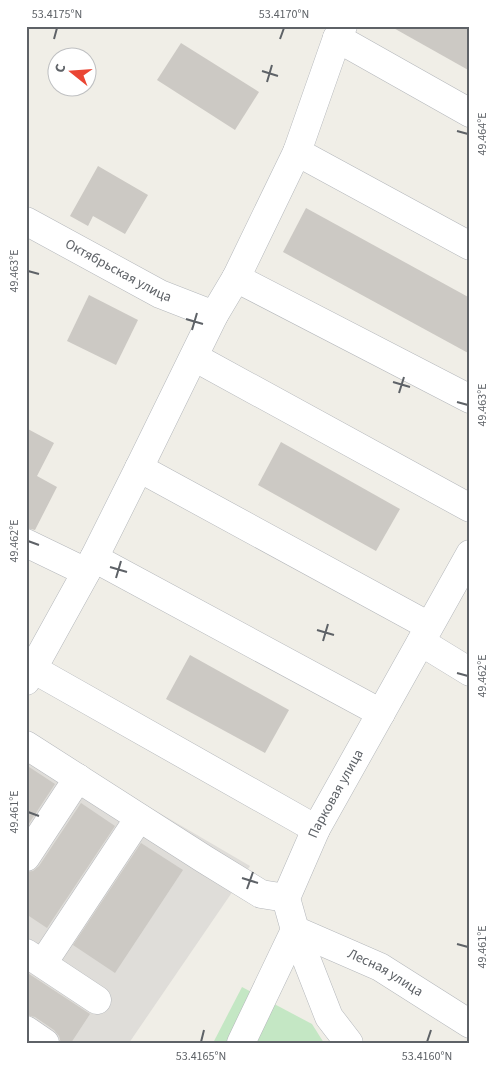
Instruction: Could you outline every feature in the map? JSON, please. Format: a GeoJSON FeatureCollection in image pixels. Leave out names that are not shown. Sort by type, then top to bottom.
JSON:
{"type":"FeatureCollection","features":[{"type":"Feature","properties":{"kind":"street"},"geometry":{"type":"LineString","coordinates":[[316,829],[30,675],[90,565],[214,315],[236,278],[297,152],[340,32],[470,113]]}},
{"type":"Feature","properties":{"kind":"street"},"geometry":{"type":"LineString","coordinates":[[297,152],[470,246]]}},
{"type":"Feature","properties":{"kind":"street","name":"Октябрьская улица"},"geometry":{"type":"LineString","coordinates":[[26,221],[160,294],[214,315]]}},
{"type":"Feature","properties":{"kind":"street"},"geometry":{"type":"LineString","coordinates":[[236,278],[470,399]]}},
{"type":"Feature","properties":{"kind":"street"},"geometry":{"type":"LineString","coordinates":[[194,357],[470,508]]}},
{"type":"Feature","properties":{"kind":"street"},"geometry":{"type":"LineString","coordinates":[[139,468],[425,634],[470,672]]}},
{"type":"Feature","properties":{"kind":"street"},"geometry":{"type":"LineString","coordinates":[[26,543],[90,565],[381,713]]}},
{"type":"Feature","properties":{"kind":"street","name":"Парковая улица"},"geometry":{"type":"LineString","coordinates":[[286,898],[316,829],[470,554]]}},
{"type":"Feature","properties":{"kind":"street"},"geometry":{"type":"LineString","coordinates":[[26,745],[261,894],[286,898],[295,930],[329,1017],[349,1043]]}},
{"type":"Feature","properties":{"kind":"street"},"geometry":{"type":"LineString","coordinates":[[26,857],[78,778]]}},
{"type":"Feature","properties":{"kind":"street"},"geometry":{"type":"LineString","coordinates":[[98,1000],[38,954],[139,818]]}},
{"type":"Feature","properties":{"kind":"street"},"geometry":{"type":"LineString","coordinates":[[241,1043],[295,930]]}},
{"type":"Feature","properties":{"kind":"street","name":"Лесная улица"},"geometry":{"type":"LineString","coordinates":[[295,930],[380,967],[470,1024]]}},
{"type":"Feature","properties":{"kind":"street"},"geometry":{"type":"LineString","coordinates":[[26,1030],[45,1043]]}},
{"type":"Feature","properties":{"kind":"shaded area"},"geometry":{"type":"Polygon","coordinates":[[[26,735],[250,866],[129,1043],[26,1043],[26,735]]]}},
{"type":"Feature","properties":{"kind":"green space"},"geometry":{"type":"Polygon","coordinates":[[[242,987],[312,1024],[324,1043],[213,1043],[242,987]]]}},
{"type":"Feature","properties":{"kind":"building"},"geometry":{"type":"Polygon","coordinates":[[[390,26],[470,26],[470,71],[390,26]]]}},
{"type":"Feature","properties":{"kind":"building"},"geometry":{"type":"Polygon","coordinates":[[[181,43],[259,92],[235,130],[157,80],[181,43]]]}},
{"type":"Feature","properties":{"kind":"building"},"geometry":{"type":"Polygon","coordinates":[[[98,166],[148,195],[125,234],[93,216],[88,226],[70,216],[98,166]]]}},
{"type":"Feature","properties":{"kind":"building"},"geometry":{"type":"Polygon","coordinates":[[[306,208],[470,298],[470,354],[283,252],[306,208]]]}},
{"type":"Feature","properties":{"kind":"building"},"geometry":{"type":"Polygon","coordinates":[[[89,295],[138,320],[116,365],[67,341],[89,295]]]}},
{"type":"Feature","properties":{"kind":"building"},"geometry":{"type":"Polygon","coordinates":[[[26,428],[54,443],[37,476],[57,487],[35,530],[26,528],[26,428]]]}},
{"type":"Feature","properties":{"kind":"building"},"geometry":{"type":"Polygon","coordinates":[[[281,442],[400,509],[376,551],[258,485],[281,442]]]}},
{"type":"Feature","properties":{"kind":"building"},"geometry":{"type":"Polygon","coordinates":[[[190,655],[289,710],[265,753],[166,699],[190,655]]]}},
{"type":"Feature","properties":{"kind":"building"},"geometry":{"type":"Polygon","coordinates":[[[26,765],[55,784],[26,828],[26,765]]]}},
{"type":"Feature","properties":{"kind":"building"},"geometry":{"type":"Polygon","coordinates":[[[81,803],[115,826],[47,928],[26,914],[26,872],[33,871],[39,866],[81,803]]]}},
{"type":"Feature","properties":{"kind":"building"},"geometry":{"type":"Polygon","coordinates":[[[141,843],[183,870],[115,973],[73,945],[141,843]]]}},
{"type":"Feature","properties":{"kind":"building"},"geometry":{"type":"Polygon","coordinates":[[[26,972],[90,1014],[71,1043],[61,1043],[59,1036],[54,1030],[35,1017],[26,1015],[26,972]]]}}]}
